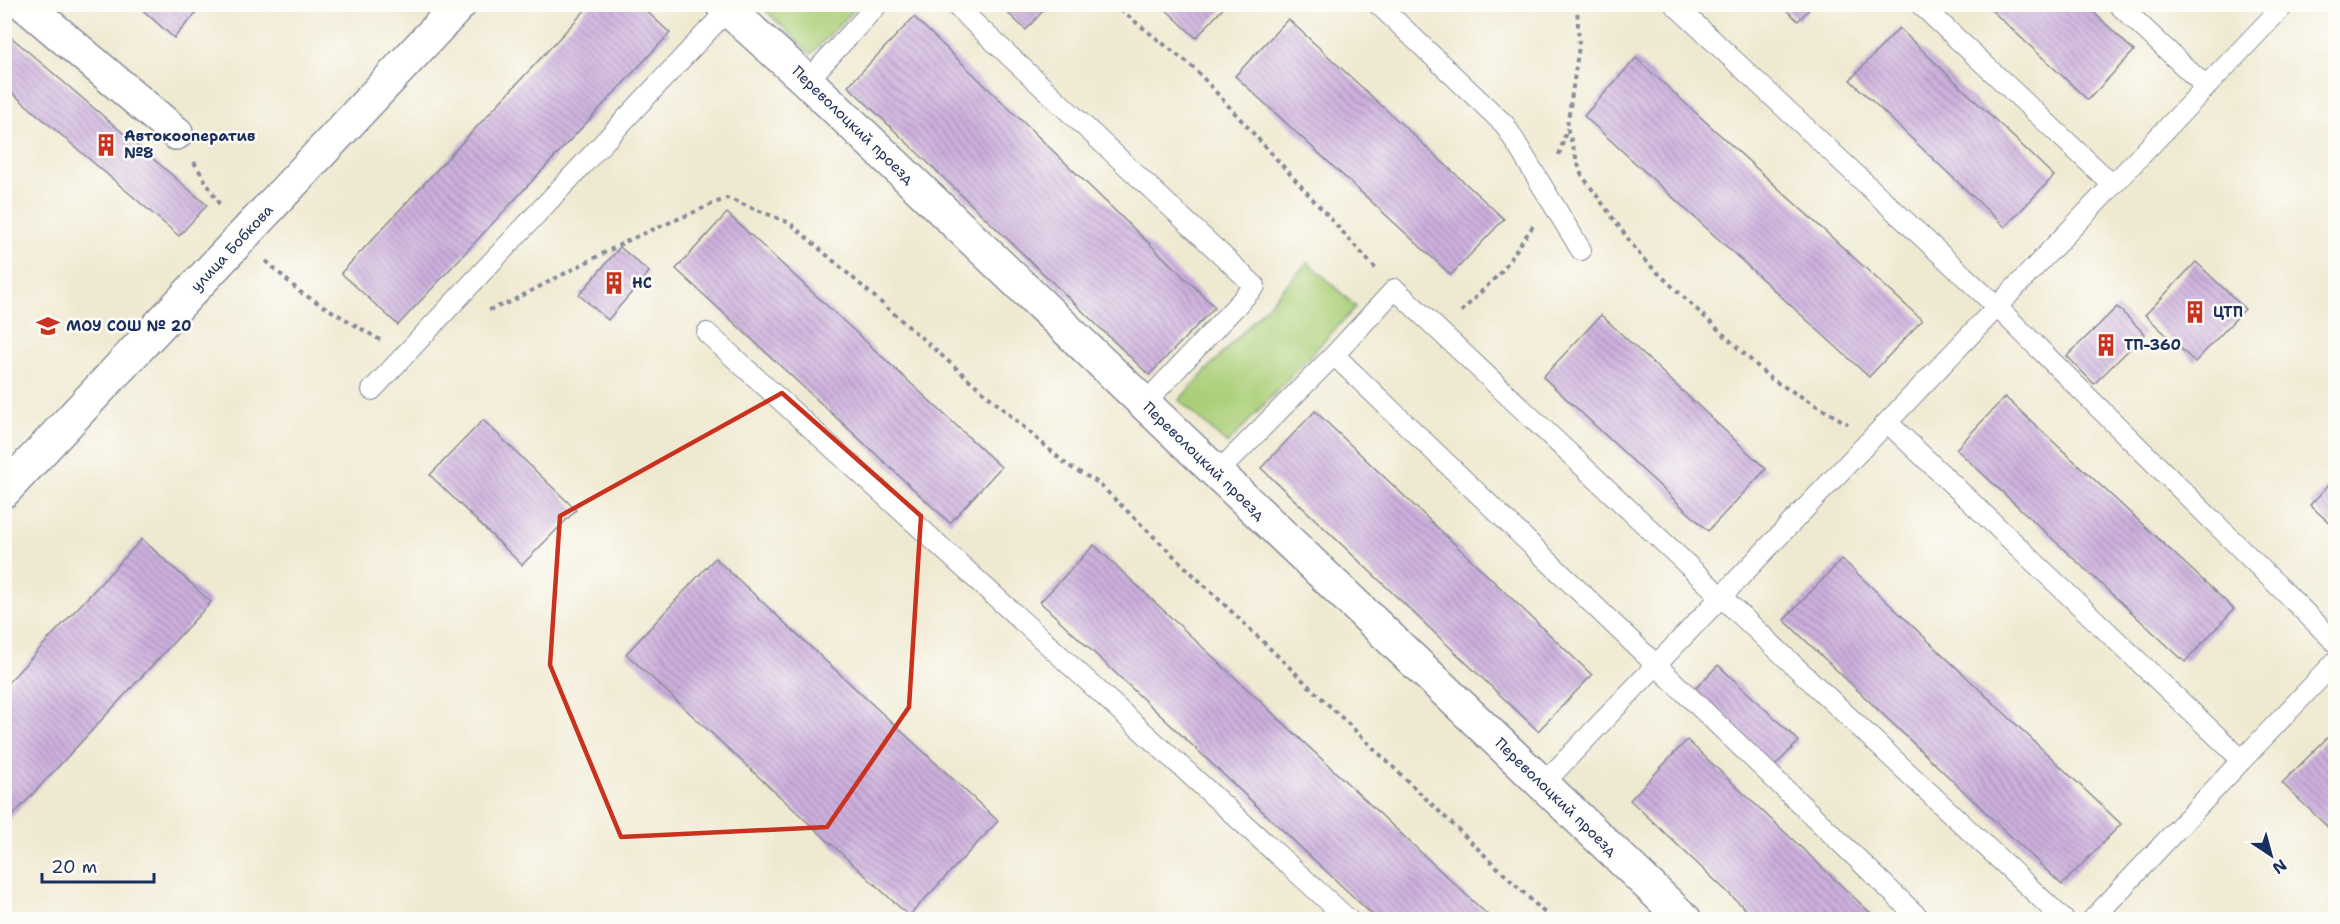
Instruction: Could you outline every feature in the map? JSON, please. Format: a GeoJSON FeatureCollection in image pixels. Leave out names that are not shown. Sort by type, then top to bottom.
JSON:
{"type":"FeatureCollection","features":[{"type":"Feature","properties":{"kind":"street"},"geometry":{"type":"LineString","coordinates":[[24,4],[176,133]]}},
{"type":"Feature","properties":{"kind":"street","name":"улица Бобкова"},"geometry":{"type":"LineString","coordinates":[[4,491],[460,4]]}},
{"type":"Feature","properties":{"kind":"street","name":"Переволоцкий проезд"},"geometry":{"type":"LineString","coordinates":[[728,6],[1685,920]]}},
{"type":"Feature","properties":{"kind":"lane"},"geometry":{"type":"LineString","coordinates":[[807,81],[878,4]]}},
{"type":"Feature","properties":{"kind":"lane"},"geometry":{"type":"LineString","coordinates":[[954,4],[1255,286],[1144,404]]}},
{"type":"Feature","properties":{"kind":"lane"},"geometry":{"type":"LineString","coordinates":[[1378,4],[1505,124],[1581,250]]}},
{"type":"Feature","properties":{"kind":"lane"},"geometry":{"type":"LineString","coordinates":[[1674,4],[1997,307],[2336,643]]}},
{"type":"Feature","properties":{"kind":"lane"},"geometry":{"type":"LineString","coordinates":[[1920,4],[2113,185]]}},
{"type":"Feature","properties":{"kind":"lane"},"geometry":{"type":"LineString","coordinates":[[2118,4],[2206,87]]}},
{"type":"Feature","properties":{"kind":"lane"},"geometry":{"type":"LineString","coordinates":[[1543,784],[2285,4]]}},
{"type":"Feature","properties":{"kind":"lane"},"geometry":{"type":"LineString","coordinates":[[372,390],[728,6]]}},
{"type":"Feature","properties":{"kind":"lane"},"geometry":{"type":"LineString","coordinates":[[1217,473],[1334,355],[1395,289],[2064,920]]}},
{"type":"Feature","properties":{"kind":"lane"},"geometry":{"type":"LineString","coordinates":[[707,333],[1349,920]]}},
{"type":"Feature","properties":{"kind":"lane"},"geometry":{"type":"LineString","coordinates":[[1334,355],[1921,920]]}},
{"type":"Feature","properties":{"kind":"lane"},"geometry":{"type":"LineString","coordinates":[[1887,422],[2242,760]]}},
{"type":"Feature","properties":{"kind":"lane"},"geometry":{"type":"LineString","coordinates":[[2092,920],[2336,661]]}},
{"type":"Feature","properties":{"kind":"path"},"geometry":{"type":"LineString","coordinates":[[1113,4],[1196,69],[1395,289]]}},
{"type":"Feature","properties":{"kind":"path"},"geometry":{"type":"LineString","coordinates":[[1441,332],[1501,272],[1551,200],[1561,141],[1567,127],[1579,46],[1577,4]]}},
{"type":"Feature","properties":{"kind":"path"},"geometry":{"type":"LineString","coordinates":[[1567,127],[1581,174],[1642,258],[1771,379],[1848,424],[1869,441]]}},
{"type":"Feature","properties":{"kind":"path"},"geometry":{"type":"LineString","coordinates":[[478,314],[510,302],[631,239],[727,198],[790,223],[1067,465],[1097,482],[1552,920]]}},
{"type":"Feature","properties":{"kind":"highlighted area"},"geometry":{"type":"Polygon","coordinates":[[[782,393],[921,516],[909,707],[827,827],[621,837],[550,665],[560,516],[782,393]]]}},
{"type":"Feature","properties":{"kind":"green space"},"geometry":{"type":"Polygon","coordinates":[[[760,5],[859,5],[811,54],[760,5]]]}},
{"type":"Feature","properties":{"kind":"green space"},"geometry":{"type":"Polygon","coordinates":[[[1308,262],[1356,307],[1227,444],[1179,400],[1308,262]]]}},
{"type":"Feature","properties":{"kind":"building"},"geometry":{"type":"Polygon","coordinates":[[[136,4],[204,4],[174,38],[136,4]]]}},
{"type":"Feature","properties":{"kind":"building"},"geometry":{"type":"Polygon","coordinates":[[[591,4],[639,4],[670,33],[398,325],[341,273],[591,4]]]}},
{"type":"Feature","properties":{"kind":"building"},"geometry":{"type":"Polygon","coordinates":[[[998,4],[1049,4],[1026,30],[998,4]]]}},
{"type":"Feature","properties":{"kind":"building"},"geometry":{"type":"Polygon","coordinates":[[[1160,4],[1227,4],[1196,38],[1160,4]]]}},
{"type":"Feature","properties":{"kind":"building"},"geometry":{"type":"Polygon","coordinates":[[[1780,4],[1814,4],[1798,21],[1780,4]]]}},
{"type":"Feature","properties":{"kind":"building"},"geometry":{"type":"Polygon","coordinates":[[[1985,4],[2085,4],[2134,51],[2088,100],[1985,4]]]}},
{"type":"Feature","properties":{"kind":"building"},"geometry":{"type":"Polygon","coordinates":[[[914,17],[1215,307],[1149,375],[848,86],[914,17]]]}},
{"type":"Feature","properties":{"kind":"building"},"geometry":{"type":"Polygon","coordinates":[[[1288,19],[1504,219],[1451,275],[1235,76],[1288,19]]]}},
{"type":"Feature","properties":{"kind":"building"},"geometry":{"type":"Polygon","coordinates":[[[1899,28],[2054,176],[2005,227],[1850,80],[1899,28]]]}},
{"type":"Feature","properties":{"kind":"building","name":"Автокооператив №8"},"geometry":{"type":"Polygon","coordinates":[[[4,31],[207,205],[179,236],[4,86],[4,31]]]}},
{"type":"Feature","properties":{"kind":"building"},"geometry":{"type":"Polygon","coordinates":[[[1636,58],[1922,320],[1869,377],[1584,116],[1636,58]]]}},
{"type":"Feature","properties":{"kind":"building"},"geometry":{"type":"Polygon","coordinates":[[[727,213],[1001,467],[950,523],[676,269],[727,213]]]}},
{"type":"Feature","properties":{"kind":"building","name":"НС"},"geometry":{"type":"Polygon","coordinates":[[[620,247],[649,272],[608,320],[579,295],[620,247]]]}},
{"type":"Feature","properties":{"kind":"building","name":"ЦТП"},"geometry":{"type":"Polygon","coordinates":[[[2196,262],[2245,309],[2195,362],[2145,315],[2196,262]]]}},
{"type":"Feature","properties":{"kind":"building","name":"ТП-360"},"geometry":{"type":"Polygon","coordinates":[[[2117,307],[2145,334],[2094,384],[2067,356],[2117,307]]]}},
{"type":"Feature","properties":{"kind":"building"},"geometry":{"type":"Polygon","coordinates":[[[1601,315],[1766,469],[1708,531],[1543,377],[1601,315]]]}},
{"type":"Feature","properties":{"kind":"building"},"geometry":{"type":"Polygon","coordinates":[[[2005,397],[2234,609],[2185,662],[1956,449],[2005,397]]]}},
{"type":"Feature","properties":{"kind":"building"},"geometry":{"type":"Polygon","coordinates":[[[1315,411],[1592,675],[1538,731],[1261,468],[1315,411]]]}},
{"type":"Feature","properties":{"kind":"building"},"geometry":{"type":"Polygon","coordinates":[[[483,420],[576,510],[522,565],[430,475],[483,420]]]}},
{"type":"Feature","properties":{"kind":"building"},"geometry":{"type":"Polygon","coordinates":[[[2336,477],[2336,529],[2310,505],[2336,477]]]}},
{"type":"Feature","properties":{"kind":"building"},"geometry":{"type":"Polygon","coordinates":[[[142,539],[211,602],[4,825],[4,687],[142,539]]]}},
{"type":"Feature","properties":{"kind":"building"},"geometry":{"type":"Polygon","coordinates":[[[1094,545],[1493,920],[1378,920],[1040,602],[1094,545]]]}},
{"type":"Feature","properties":{"kind":"building"},"geometry":{"type":"Polygon","coordinates":[[[715,558],[998,821],[909,916],[626,654],[715,558]]]}},
{"type":"Feature","properties":{"kind":"building"},"geometry":{"type":"Polygon","coordinates":[[[1842,559],[2121,824],[2062,885],[1784,620],[1842,559]]]}},
{"type":"Feature","properties":{"kind":"building"},"geometry":{"type":"Polygon","coordinates":[[[1718,665],[1799,741],[1774,767],[1693,691],[1718,665]]]}},
{"type":"Feature","properties":{"kind":"building"},"geometry":{"type":"Polygon","coordinates":[[[2336,729],[2336,835],[2282,783],[2336,729]]]}},
{"type":"Feature","properties":{"kind":"building"},"geometry":{"type":"Polygon","coordinates":[[[1687,740],[1878,920],[1757,920],[1630,800],[1687,740]]]}},
{"type":"Feature","properties":{"kind":"place","name":"Автокооператив №8"},"geometry":{"type":"Point","coordinates":[106,145]}},
{"type":"Feature","properties":{"kind":"place","name":"НС"},"geometry":{"type":"Point","coordinates":[614,283]}},
{"type":"Feature","properties":{"kind":"place","name":"ЦТП"},"geometry":{"type":"Point","coordinates":[2195,312]}},
{"type":"Feature","properties":{"kind":"place","name":"МОУ СОШ № 20"},"geometry":{"type":"Point","coordinates":[48,326]}},
{"type":"Feature","properties":{"kind":"place","name":"ТП-360"},"geometry":{"type":"Point","coordinates":[2106,345]}}]}
